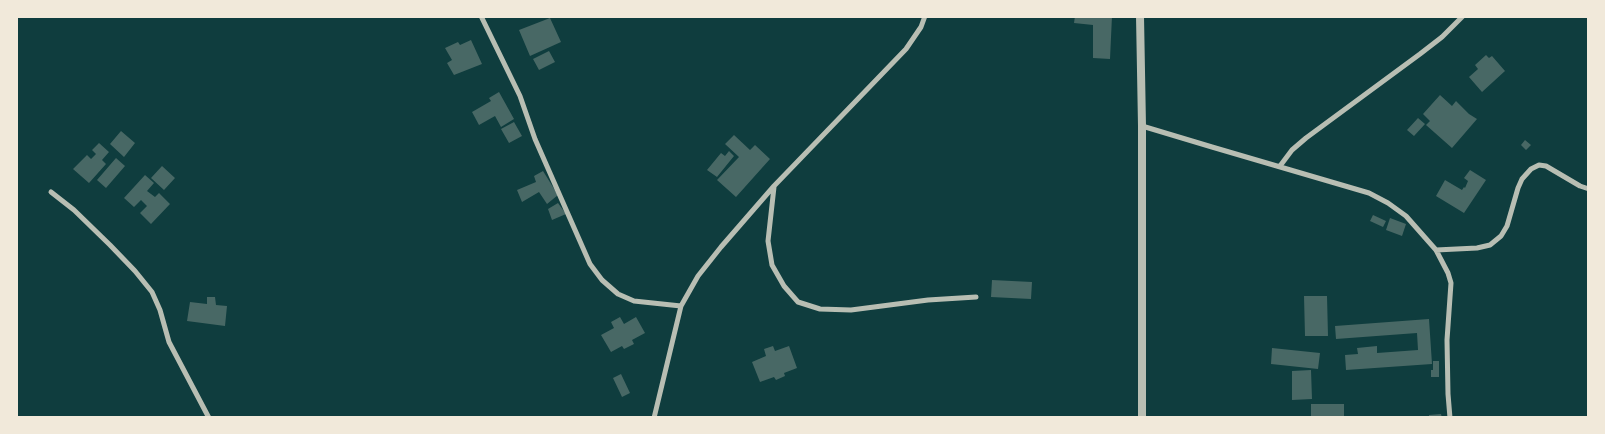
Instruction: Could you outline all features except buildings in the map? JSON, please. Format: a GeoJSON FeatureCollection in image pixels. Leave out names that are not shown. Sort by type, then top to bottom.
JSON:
{"type":"FeatureCollection","features":[{"type":"Feature","properties":{"kind":"street"},"geometry":{"type":"LineString","coordinates":[[481,16],[520,96],[536,139],[590,264],[602,280],[618,294],[634,300],[681,306]]}},
{"type":"Feature","properties":{"kind":"street"},"geometry":{"type":"LineString","coordinates":[[654,418],[681,306],[698,276],[774,186],[906,49],[921,27],[925,16]]}},
{"type":"Feature","properties":{"kind":"street"},"geometry":{"type":"LineString","coordinates":[[1140,16],[1142,418]]}},
{"type":"Feature","properties":{"kind":"street"},"geometry":{"type":"LineString","coordinates":[[1280,166],[1292,150],[1306,138],[1442,37],[1463,16]]}},
{"type":"Feature","properties":{"kind":"street"},"geometry":{"type":"LineString","coordinates":[[1142,126],[1369,193],[1388,203],[1406,216],[1436,250],[1451,283],[1447,340],[1450,418]]}},
{"type":"Feature","properties":{"kind":"street"},"geometry":{"type":"LineString","coordinates":[[1436,250],[1477,248],[1490,244],[1501,236],[1507,226],[1522,179],[1530,169],[1539,165],[1546,166],[1580,186],[1589,188]]}},
{"type":"Feature","properties":{"kind":"street"},"geometry":{"type":"LineString","coordinates":[[774,186],[768,241],[772,265],[784,286],[798,302],[820,308],[851,310],[928,300],[976,297]]}},
{"type":"Feature","properties":{"kind":"street"},"geometry":{"type":"LineString","coordinates":[[51,192],[74,210],[110,245],[152,292],[160,310],[169,342],[209,418]]}}]}
